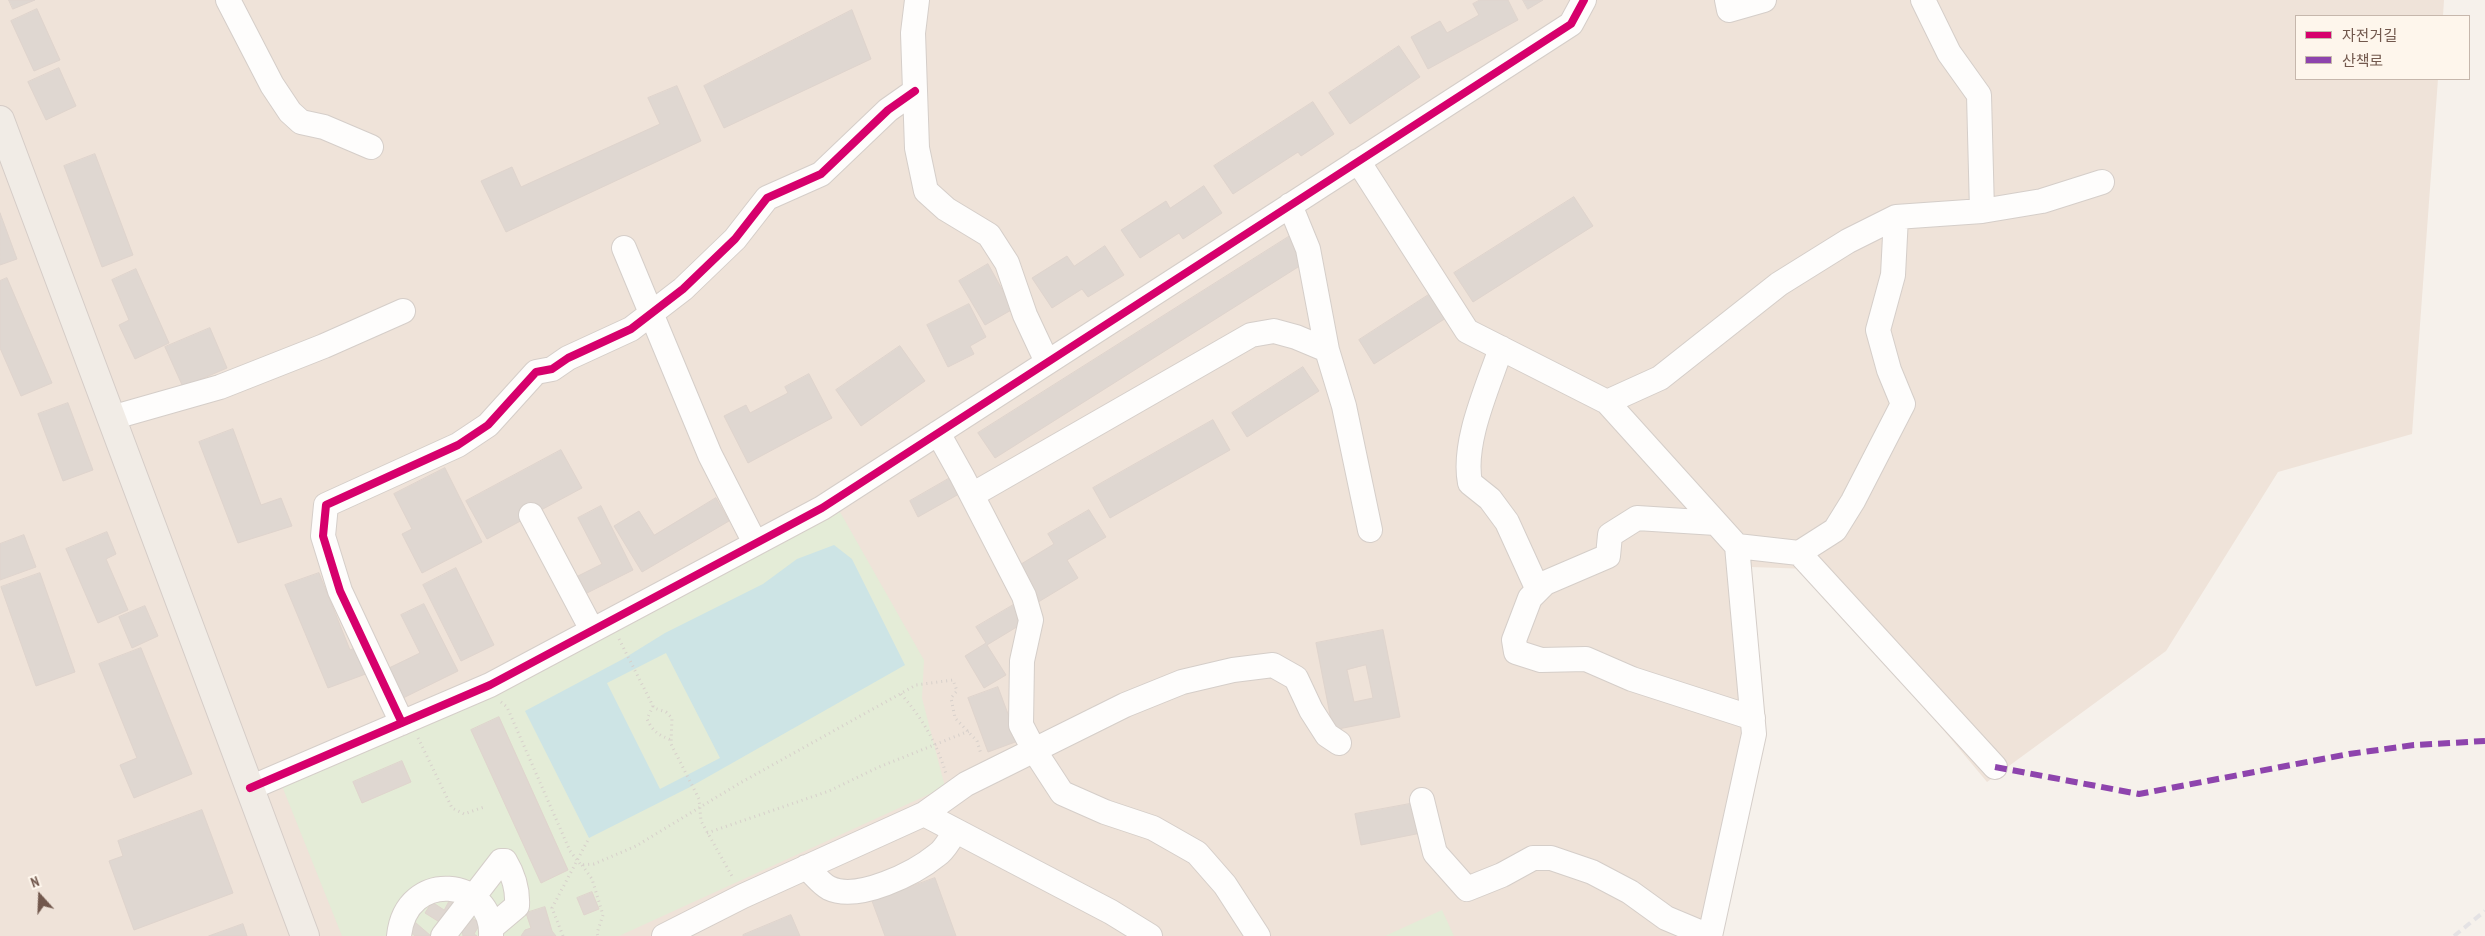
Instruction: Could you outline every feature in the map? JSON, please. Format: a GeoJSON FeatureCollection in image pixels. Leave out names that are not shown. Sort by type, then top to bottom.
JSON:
{"type":"FeatureCollection","features":[{"type":"Feature","properties":{"kind":"main road"},"geometry":{"type":"LineString","coordinates":[[0,120],[305,936]]}},
{"type":"Feature","properties":{"kind":"street"},"geometry":{"type":"LineString","coordinates":[[228,0],[272,85],[290,112],[301,122],[324,127],[372,147]]}},
{"type":"Feature","properties":{"kind":"street"},"geometry":{"type":"LineString","coordinates":[[917,0],[913,33],[915,91],[918,148],[926,191],[946,209],[989,236],[1007,263],[1025,315],[1047,362]]}},
{"type":"Feature","properties":{"kind":"street"},"geometry":{"type":"LineString","coordinates":[[250,788],[483,688],[822,508],[1571,24],[1584,0]]}},
{"type":"Feature","properties":{"kind":"street"},"geometry":{"type":"LineString","coordinates":[[1727,0],[1729,10],[1764,0]]}},
{"type":"Feature","properties":{"kind":"street"},"geometry":{"type":"LineString","coordinates":[[1923,0],[1949,53],[1979,95],[1982,211]]}},
{"type":"Feature","properties":{"kind":"street"},"geometry":{"type":"LineString","coordinates":[[402,722],[340,591],[323,536],[326,505],[458,445],[488,426],[536,372],[552,368],[568,358],[631,329],[683,288],[735,239],[767,198],[821,174],[888,110],[915,91]]}},
{"type":"Feature","properties":{"kind":"street"},"geometry":{"type":"LineString","coordinates":[[1358,162],[1467,330],[1607,402],[1737,546],[1754,734],[1710,936],[1666,918],[1630,892],[1592,872],[1551,858],[1533,858],[1502,875],[1466,889],[1435,854],[1422,800]]}},
{"type":"Feature","properties":{"kind":"street"},"geometry":{"type":"LineString","coordinates":[[1607,402],[1660,378],[1779,284],[1848,241],[1896,217],[1982,211],[2042,201],[2102,182]]}},
{"type":"Feature","properties":{"kind":"street"},"geometry":{"type":"LineString","coordinates":[[1290,206],[1308,249],[1327,350],[1344,406],[1370,530]]}},
{"type":"Feature","properties":{"kind":"street"},"geometry":{"type":"LineString","coordinates":[[1737,546],[1800,553],[1835,530],[1853,501],[1903,404],[1889,370],[1878,330],[1893,275],[1896,217]]}},
{"type":"Feature","properties":{"kind":"street"},"geometry":{"type":"LineString","coordinates":[[624,248],[710,455],[755,544]]}},
{"type":"Feature","properties":{"kind":"street"},"geometry":{"type":"LineString","coordinates":[[111,418],[220,387],[324,346],[403,311]]}},
{"type":"Feature","properties":{"kind":"street"},"geometry":{"type":"LineString","coordinates":[[972,495],[1251,335],[1274,331],[1296,337],[1327,350]]}},
{"type":"Feature","properties":{"kind":"street"},"geometry":{"type":"LineString","coordinates":[[1501,348],[1476,419],[1467,470],[1470,483],[1490,499],[1507,522],[1538,590]]}},
{"type":"Feature","properties":{"kind":"street"},"geometry":{"type":"LineString","coordinates":[[938,433],[1024,596],[1031,620],[1022,661],[1021,725],[1034,750],[1062,793],[1105,812],[1152,828],[1197,853],[1225,885],[1258,936]]}},
{"type":"Feature","properties":{"kind":"street"},"geometry":{"type":"LineString","coordinates":[[531,516],[601,626]]}},
{"type":"Feature","properties":{"kind":"street"},"geometry":{"type":"LineString","coordinates":[[1716,523],[1637,518],[1610,535],[1608,556],[1545,583],[1530,598],[1514,640],[1516,652],[1541,660],[1586,659],[1632,678],[1753,718]]}},
{"type":"Feature","properties":{"kind":"street"},"geometry":{"type":"LineString","coordinates":[[1800,553],[1995,767]]}},
{"type":"Feature","properties":{"kind":"street"},"geometry":{"type":"LineString","coordinates":[[664,936],[743,896],[924,814],[959,789],[1034,750],[1125,705],[1182,682],[1233,670],[1273,665],[1296,678],[1311,710],[1323,729],[1327,735],[1339,744]]}},
{"type":"Feature","properties":{"kind":"street"},"geometry":{"type":"LineString","coordinates":[[924,814],[1111,912],[1150,936]]}},
{"type":"Feature","properties":{"kind":"street"},"geometry":{"type":"LineString","coordinates":[[806,867],[830,888],[850,891],[870,888],[895,879],[939,854],[956,830]]}},
{"type":"Feature","properties":{"kind":"street"},"geometry":{"type":"LineString","coordinates":[[443,936],[488,876],[501,861],[505,861],[512,873],[518,893],[517,906],[491,932]]}},
{"type":"Feature","properties":{"kind":"street"},"geometry":{"type":"LineString","coordinates":[[393,936],[400,910],[417,891],[450,880],[483,874],[488,876]]}},
{"type":"Feature","properties":{"kind":"street"},"geometry":{"type":"LineString","coordinates":[[399,936],[401,922],[407,909],[418,897],[432,890],[448,888],[464,892],[473,898],[487,913],[491,932]]}},
{"type":"Feature","properties":{"kind":"path"},"geometry":{"type":"LineString","coordinates":[[601,626],[653,706],[666,712],[672,718],[671,744],[699,799],[701,821],[743,896]]}},
{"type":"Feature","properties":{"kind":"path"},"geometry":{"type":"LineString","coordinates":[[580,863],[594,864],[636,846],[700,807],[916,685],[953,680],[957,691],[951,698],[955,718],[969,731],[976,741],[982,758],[959,789],[937,744],[901,694]]}},
{"type":"Feature","properties":{"kind":"path"},"geometry":{"type":"LineString","coordinates":[[483,688],[507,707],[570,852],[592,879],[603,915],[596,934],[598,936]]}},
{"type":"Feature","properties":{"kind":"path"},"geometry":{"type":"LineString","coordinates":[[653,706],[647,720],[657,734],[671,740]]}},
{"type":"Feature","properties":{"kind":"path"},"geometry":{"type":"LineString","coordinates":[[402,722],[416,734],[452,808],[464,814],[484,807]]}},
{"type":"Feature","properties":{"kind":"path"},"geometry":{"type":"LineString","coordinates":[[707,833],[829,791],[880,767],[969,731]]}},
{"type":"Feature","properties":{"kind":"path"},"geometry":{"type":"LineString","coordinates":[[563,936],[552,908],[580,863],[590,838]]}},
{"type":"Feature","properties":{"kind":"shaded area"},"geometry":{"type":"Polygon","coordinates":[[[0,0],[2444,0],[2443,15],[2295,15],[2295,80],[2438,80],[2412,434],[2278,472],[2166,651],[1987,782],[1809,569],[1751,567],[1763,745],[1722,936],[0,936],[0,0]]]}},
{"type":"Feature","properties":{"kind":"shaded area"},"geometry":{"type":"Polygon","coordinates":[[[834,545],[852,559],[905,665],[690,787],[589,838],[525,711],[623,659],[665,633],[763,584],[797,559],[834,545]],[[666,653],[607,683],[660,789],[720,758],[666,653]]]}},
{"type":"Feature","properties":{"kind":"green space"},"geometry":{"type":"Polygon","coordinates":[[[822,508],[840,512],[924,660],[922,698],[945,787],[619,936],[342,936],[278,776],[490,685],[822,508]]]}},
{"type":"Feature","properties":{"kind":"green space"},"geometry":{"type":"Polygon","coordinates":[[[1442,910],[1454,936],[1385,936],[1442,910]]]}},
{"type":"Feature","properties":{"kind":"building"},"geometry":{"type":"Polygon","coordinates":[[[9,0],[35,0],[13,9],[9,0]]]}},
{"type":"Feature","properties":{"kind":"building"},"geometry":{"type":"Polygon","coordinates":[[[1480,0],[1508,0],[1518,20],[1428,69],[1411,37],[1440,21],[1447,33],[1479,15],[1473,4],[1480,0]]]}},
{"type":"Feature","properties":{"kind":"building"},"geometry":{"type":"Polygon","coordinates":[[[1523,0],[1543,0],[1528,9],[1523,0]]]}},
{"type":"Feature","properties":{"kind":"building"},"geometry":{"type":"Polygon","coordinates":[[[37,9],[60,60],[34,71],[11,21],[37,9]]]}},
{"type":"Feature","properties":{"kind":"building"},"geometry":{"type":"Polygon","coordinates":[[[852,10],[871,59],[724,128],[704,86],[852,10]]]}},
{"type":"Feature","properties":{"kind":"building"},"geometry":{"type":"Polygon","coordinates":[[[1399,46],[1420,77],[1350,124],[1329,93],[1399,46]]]}},
{"type":"Feature","properties":{"kind":"building"},"geometry":{"type":"Polygon","coordinates":[[[59,68],[76,106],[46,120],[28,82],[59,68]]]}},
{"type":"Feature","properties":{"kind":"building"},"geometry":{"type":"Polygon","coordinates":[[[677,86],[701,141],[506,232],[481,181],[512,167],[521,187],[660,124],[648,98],[677,86]]]}},
{"type":"Feature","properties":{"kind":"building"},"geometry":{"type":"Polygon","coordinates":[[[1313,102],[1334,134],[1301,156],[1298,152],[1233,194],[1214,166],[1313,102]]]}},
{"type":"Feature","properties":{"kind":"building"},"geometry":{"type":"Polygon","coordinates":[[[95,154],[133,255],[102,267],[64,166],[95,154]]]}},
{"type":"Feature","properties":{"kind":"building"},"geometry":{"type":"Polygon","coordinates":[[[1204,186],[1222,213],[1183,239],[1179,233],[1140,258],[1121,230],[1166,201],[1170,208],[1204,186]]]}},
{"type":"Feature","properties":{"kind":"building"},"geometry":{"type":"Polygon","coordinates":[[[1574,197],[1593,226],[1473,302],[1454,273],[1574,197]]]}},
{"type":"Feature","properties":{"kind":"building"},"geometry":{"type":"Polygon","coordinates":[[[0,213],[17,259],[0,265],[0,213]]]}},
{"type":"Feature","properties":{"kind":"building"},"geometry":{"type":"Polygon","coordinates":[[[1290,236],[1306,262],[995,458],[978,433],[1290,236]]]}},
{"type":"Feature","properties":{"kind":"building"},"geometry":{"type":"Polygon","coordinates":[[[1105,246],[1124,275],[1088,297],[1082,289],[1052,308],[1032,278],[1067,256],[1074,266],[1105,246]]]}},
{"type":"Feature","properties":{"kind":"building"},"geometry":{"type":"Polygon","coordinates":[[[988,264],[1013,309],[985,325],[959,281],[988,264]]]}},
{"type":"Feature","properties":{"kind":"building"},"geometry":{"type":"Polygon","coordinates":[[[136,269],[169,343],[135,359],[119,325],[129,320],[112,280],[136,269]]]}},
{"type":"Feature","properties":{"kind":"building"},"geometry":{"type":"Polygon","coordinates":[[[7,278],[52,383],[21,396],[0,348],[0,281],[7,278]]]}},
{"type":"Feature","properties":{"kind":"building"},"geometry":{"type":"Polygon","coordinates":[[[1430,294],[1446,318],[1374,364],[1359,340],[1430,294]]]}},
{"type":"Feature","properties":{"kind":"building"},"geometry":{"type":"Polygon","coordinates":[[[969,304],[986,337],[970,346],[974,354],[948,367],[927,325],[969,304]]]}},
{"type":"Feature","properties":{"kind":"building"},"geometry":{"type":"Polygon","coordinates":[[[210,328],[227,368],[183,387],[165,347],[210,328]]]}},
{"type":"Feature","properties":{"kind":"building"},"geometry":{"type":"Polygon","coordinates":[[[900,346],[925,381],[861,426],[836,390],[900,346]]]}},
{"type":"Feature","properties":{"kind":"building"},"geometry":{"type":"Polygon","coordinates":[[[1303,367],[1319,391],[1247,437],[1232,413],[1303,367]]]}},
{"type":"Feature","properties":{"kind":"building"},"geometry":{"type":"Polygon","coordinates":[[[809,374],[832,418],[748,463],[724,416],[746,405],[750,413],[788,393],[785,387],[809,374]]]}},
{"type":"Feature","properties":{"kind":"building"},"geometry":{"type":"Polygon","coordinates":[[[68,403],[93,470],[63,481],[38,414],[68,403]]]}},
{"type":"Feature","properties":{"kind":"building"},"geometry":{"type":"Polygon","coordinates":[[[1213,420],[1230,450],[1110,518],[1093,488],[1213,420]]]}},
{"type":"Feature","properties":{"kind":"building"},"geometry":{"type":"Polygon","coordinates":[[[233,429],[261,505],[281,498],[292,526],[238,543],[199,442],[233,429]]]}},
{"type":"Feature","properties":{"kind":"building"},"geometry":{"type":"Polygon","coordinates":[[[561,450],[582,488],[487,539],[466,501],[561,450]]]}},
{"type":"Feature","properties":{"kind":"building"},"geometry":{"type":"Polygon","coordinates":[[[445,468],[482,542],[422,573],[402,534],[412,529],[394,494],[445,468]]]}},
{"type":"Feature","properties":{"kind":"building"},"geometry":{"type":"Polygon","coordinates":[[[950,478],[959,494],[918,517],[910,501],[950,478]]]}},
{"type":"Feature","properties":{"kind":"building"},"geometry":{"type":"Polygon","coordinates":[[[716,498],[729,521],[642,572],[614,526],[639,511],[654,535],[716,498]]]}},
{"type":"Feature","properties":{"kind":"building"},"geometry":{"type":"Polygon","coordinates":[[[601,506],[633,570],[585,594],[576,577],[602,564],[578,518],[601,506]]]}},
{"type":"Feature","properties":{"kind":"building"},"geometry":{"type":"Polygon","coordinates":[[[1089,510],[1106,537],[1067,560],[1078,578],[1035,604],[1013,569],[1054,544],[1048,534],[1089,510]]]}},
{"type":"Feature","properties":{"kind":"building"},"geometry":{"type":"Polygon","coordinates":[[[107,532],[116,554],[106,559],[128,610],[98,623],[66,549],[107,532]]]}},
{"type":"Feature","properties":{"kind":"building"},"geometry":{"type":"Polygon","coordinates":[[[24,535],[36,567],[0,580],[0,544],[24,535]]]}},
{"type":"Feature","properties":{"kind":"building"},"geometry":{"type":"Polygon","coordinates":[[[456,568],[494,645],[461,661],[423,585],[456,568]]]}},
{"type":"Feature","properties":{"kind":"building"},"geometry":{"type":"Polygon","coordinates":[[[40,573],[75,672],[36,686],[1,587],[40,573]]]}},
{"type":"Feature","properties":{"kind":"building"},"geometry":{"type":"Polygon","coordinates":[[[319,573],[350,650],[360,646],[371,672],[328,688],[285,585],[319,573]]]}},
{"type":"Feature","properties":{"kind":"building"},"geometry":{"type":"Polygon","coordinates":[[[424,604],[458,671],[403,698],[389,668],[420,653],[401,615],[424,604]]]}},
{"type":"Feature","properties":{"kind":"building"},"geometry":{"type":"Polygon","coordinates":[[[1015,604],[1025,622],[987,645],[1006,675],[984,688],[965,656],[986,643],[976,627],[1015,604]]]}},
{"type":"Feature","properties":{"kind":"building"},"geometry":{"type":"Polygon","coordinates":[[[145,606],[158,636],[132,648],[119,617],[145,606]]]}},
{"type":"Feature","properties":{"kind":"building"},"geometry":{"type":"Polygon","coordinates":[[[1383,630],[1400,717],[1333,730],[1316,643],[1383,630]],[[1366,665],[1347,670],[1354,702],[1373,698],[1366,665]]]}},
{"type":"Feature","properties":{"kind":"building"},"geometry":{"type":"Polygon","coordinates":[[[141,648],[192,774],[134,798],[120,765],[137,758],[99,664],[141,648]]]}},
{"type":"Feature","properties":{"kind":"building"},"geometry":{"type":"Polygon","coordinates":[[[998,687],[1018,741],[988,752],[968,698],[998,687]]]}},
{"type":"Feature","properties":{"kind":"building"},"geometry":{"type":"Polygon","coordinates":[[[499,717],[568,870],[541,883],[471,730],[499,717]]]}},
{"type":"Feature","properties":{"kind":"building"},"geometry":{"type":"Polygon","coordinates":[[[402,761],[411,782],[362,803],[353,782],[402,761]]]}},
{"type":"Feature","properties":{"kind":"building"},"geometry":{"type":"Polygon","coordinates":[[[1415,803],[1421,833],[1361,845],[1355,814],[1415,803]]]}},
{"type":"Feature","properties":{"kind":"building"},"geometry":{"type":"Polygon","coordinates":[[[202,810],[233,893],[134,930],[109,861],[123,856],[118,841],[202,810]]]}},
{"type":"Feature","properties":{"kind":"building"},"geometry":{"type":"Polygon","coordinates":[[[935,878],[956,936],[885,936],[872,901],[935,878]]]}},
{"type":"Feature","properties":{"kind":"building"},"geometry":{"type":"Polygon","coordinates":[[[592,892],[599,909],[584,915],[577,898],[592,892]]]}},
{"type":"Feature","properties":{"kind":"building"},"geometry":{"type":"Polygon","coordinates":[[[450,900],[460,906],[441,923],[425,913],[432,902],[444,910],[450,900]]]}},
{"type":"Feature","properties":{"kind":"building"},"geometry":{"type":"Polygon","coordinates":[[[545,907],[552,931],[556,936],[521,936],[525,930],[531,928],[526,913],[545,907]]]}},
{"type":"Feature","properties":{"kind":"building"},"geometry":{"type":"Polygon","coordinates":[[[791,915],[800,936],[743,936],[743,935],[791,915]]]}},
{"type":"Feature","properties":{"kind":"building"},"geometry":{"type":"Polygon","coordinates":[[[471,917],[480,924],[474,934],[477,936],[463,936],[462,931],[471,917]]]}},
{"type":"Feature","properties":{"kind":"building"},"geometry":{"type":"Polygon","coordinates":[[[416,923],[431,936],[415,936],[409,931],[416,923]]]}},
{"type":"Feature","properties":{"kind":"building"},"geometry":{"type":"Polygon","coordinates":[[[243,924],[247,936],[209,936],[243,924]]]}},
{"type":"Feature","properties":{"kind":"railway"},"geometry":{"type":"LineString","coordinates":[[2454,936],[2485,911]]}},
{"type":"Feature","properties":{"kind":"marked path"},"geometry":{"type":"LineString","coordinates":[[1995,767],[2139,794],[2349,754],[2414,745],[2485,741]]}},
{"type":"Feature","properties":{"kind":"cycle path"},"geometry":{"type":"LineString","coordinates":[[250,788],[490,685],[822,508],[1571,24],[1584,0]]}},
{"type":"Feature","properties":{"kind":"cycle path"},"geometry":{"type":"LineString","coordinates":[[402,723],[340,591],[323,536],[326,505],[458,445],[488,425],[536,372],[552,369],[568,358],[631,329],[683,289],[735,239],[767,198],[821,174],[888,110],[915,91]]}}]}
